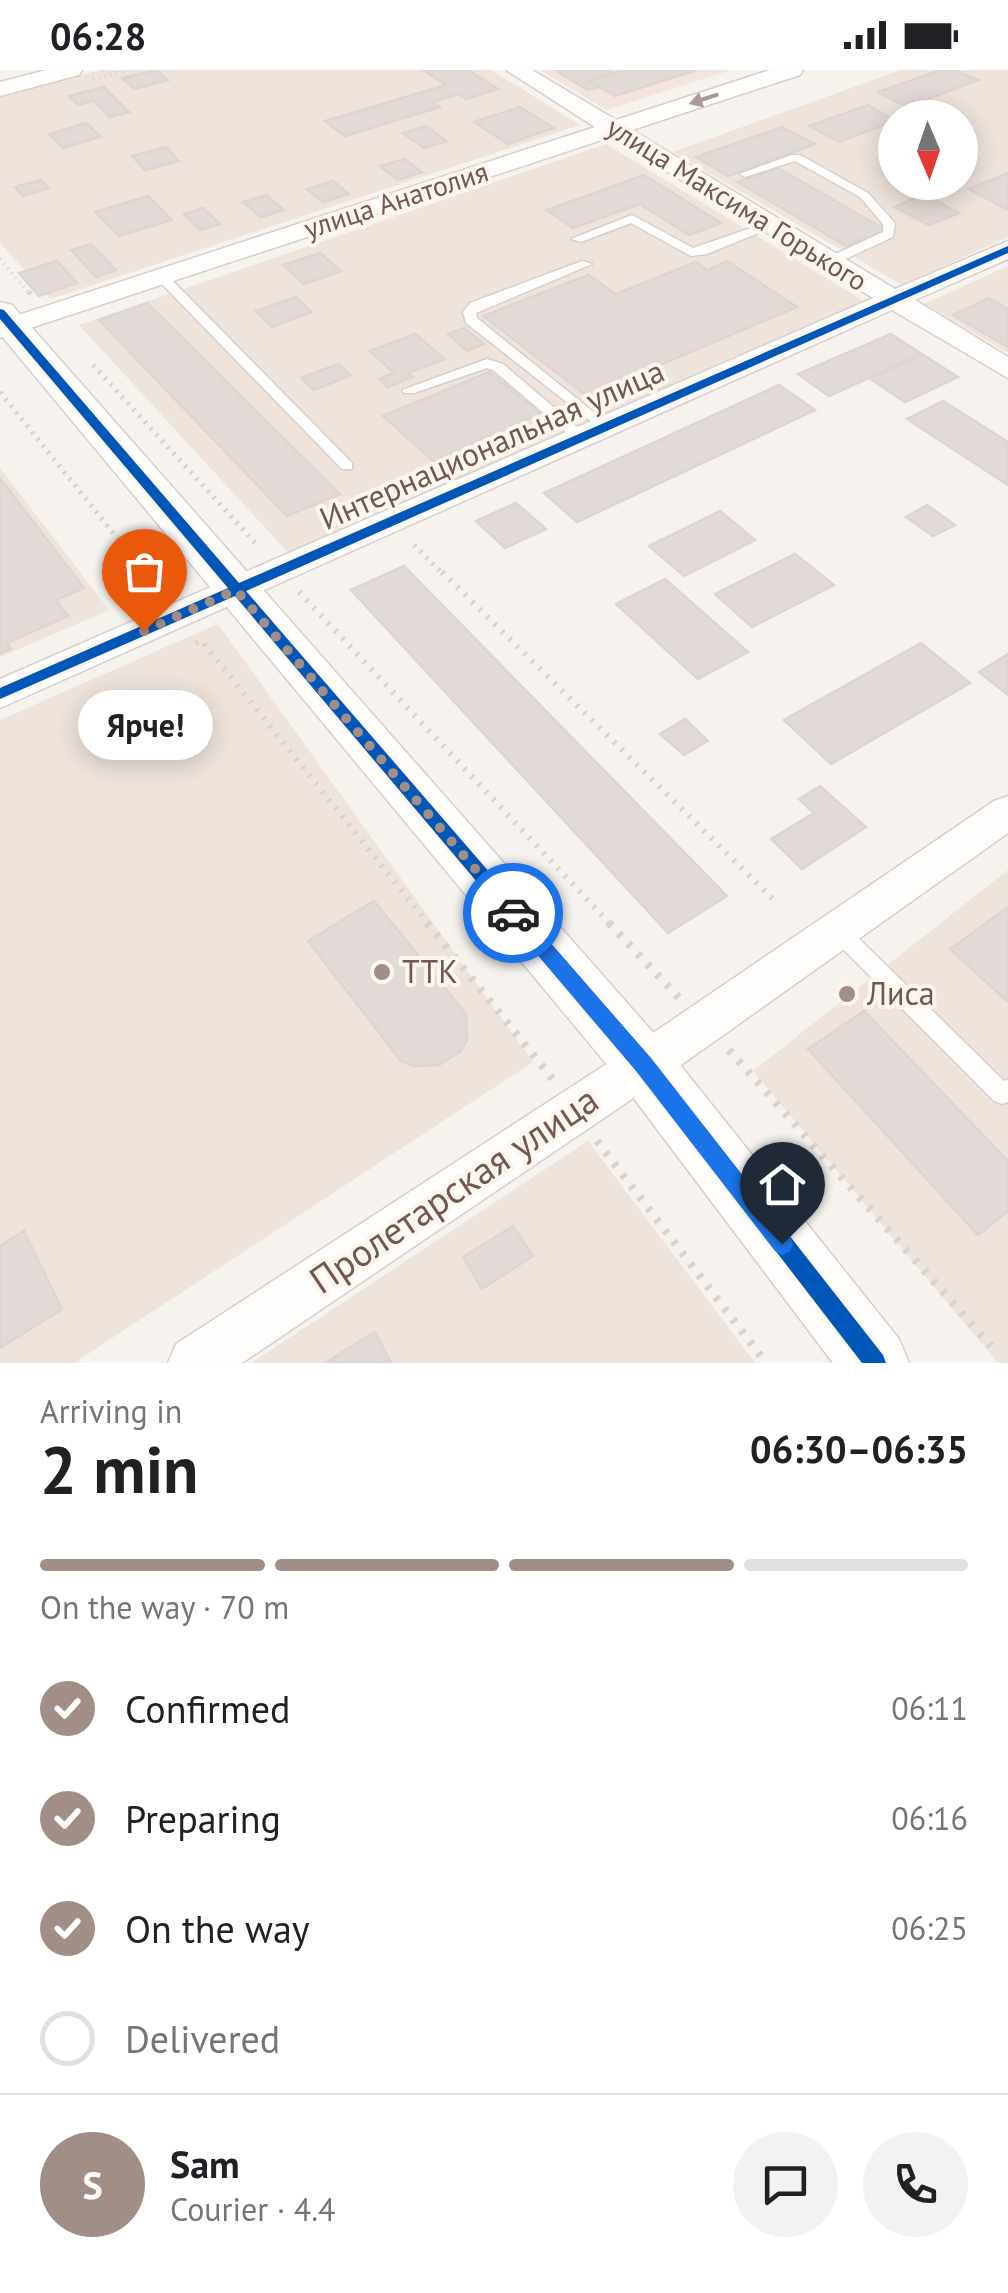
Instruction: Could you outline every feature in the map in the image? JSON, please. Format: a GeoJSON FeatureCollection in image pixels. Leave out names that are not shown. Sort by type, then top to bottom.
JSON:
{"type":"FeatureCollection","features":[{"type":"Feature","properties":{"kind":"street"},"geometry":{"type":"LineString","coordinates":[[0,89],[71,70]]}},
{"type":"Feature","properties":{"kind":"street","name":"улица Максима Горького"},"geometry":{"type":"LineString","coordinates":[[517,70],[1008,369]]}},
{"type":"Feature","properties":{"kind":"street","name":"улица Анатолия"},"geometry":{"type":"LineString","coordinates":[[11,316],[162,277],[792,70]]}},
{"type":"Feature","properties":{"kind":"street","name":"Интернациональная улица"},"geometry":{"type":"LineString","coordinates":[[0,694],[1008,249]]}},
{"type":"Feature","properties":{"kind":"street"},"geometry":{"type":"LineString","coordinates":[[11,316],[236,590],[644,1065],[875,1363]]}},
{"type":"Feature","properties":{"kind":"street","name":"Пролетарская улица"},"geometry":{"type":"LineString","coordinates":[[195,1363],[644,1065],[725,1038],[838,930],[1008,812]]}},
{"type":"Feature","properties":{"kind":"lane"},"geometry":{"type":"LineString","coordinates":[[744,174],[796,156],[872,202],[889,224],[888,234],[831,261]]}},
{"type":"Feature","properties":{"kind":"lane"},"geometry":{"type":"LineString","coordinates":[[577,239],[632,219],[691,252],[703,252],[772,225]]}},
{"type":"Feature","properties":{"kind":"lane"},"geometry":{"type":"LineString","coordinates":[[586,264],[469,312],[472,320],[591,431]]}},
{"type":"Feature","properties":{"kind":"lane"},"geometry":{"type":"LineString","coordinates":[[162,277],[347,466]]}},
{"type":"Feature","properties":{"kind":"lane"},"geometry":{"type":"LineString","coordinates":[[409,390],[487,363],[591,431]]}},
{"type":"Feature","properties":{"kind":"lane"},"geometry":{"type":"LineString","coordinates":[[838,930],[1002,1094],[1008,1090]]}},
{"type":"Feature","properties":{"kind":"path"},"geometry":{"type":"LineString","coordinates":[[0,259],[11,316]]}},
{"type":"Feature","properties":{"kind":"path"},"geometry":{"type":"LineString","coordinates":[[88,360],[258,547],[275,540]]}},
{"type":"Feature","properties":{"kind":"path"},"geometry":{"type":"LineString","coordinates":[[0,392],[160,590]]}},
{"type":"Feature","properties":{"kind":"path"},"geometry":{"type":"LineString","coordinates":[[414,545],[774,900]]}},
{"type":"Feature","properties":{"kind":"path"},"geometry":{"type":"LineString","coordinates":[[298,592],[725,1038],[990,1346]]}},
{"type":"Feature","properties":{"kind":"path"},"geometry":{"type":"LineString","coordinates":[[202,640],[576,1108],[766,1363]]}},
{"type":"Feature","properties":{"kind":"shaded area"},"geometry":{"type":"Polygon","coordinates":[[[102,70],[491,70],[580,125],[50,299],[0,243],[0,97],[102,70]]]}},
{"type":"Feature","properties":{"kind":"shaded area"},"geometry":{"type":"Polygon","coordinates":[[[540,70],[731,70],[607,110],[540,70]]]}},
{"type":"Feature","properties":{"kind":"shaded area"},"geometry":{"type":"Polygon","coordinates":[[[901,70],[1008,70],[1008,237],[902,285],[673,152],[901,70]]]}},
{"type":"Feature","properties":{"kind":"shaded area"},"geometry":{"type":"Polygon","coordinates":[[[606,144],[867,303],[292,557],[79,325],[606,144]]]}},
{"type":"Feature","properties":{"kind":"shaded area"},"geometry":{"type":"Polygon","coordinates":[[[1008,266],[1008,353],[924,304],[1008,266]]]}},
{"type":"Feature","properties":{"kind":"shaded area"},"geometry":{"type":"Polygon","coordinates":[[[0,468],[109,610],[0,657],[0,468]]]}},
{"type":"Feature","properties":{"kind":"shaded area"},"geometry":{"type":"Polygon","coordinates":[[[218,624],[533,1062],[74,1363],[0,1363],[0,720],[218,624]]]}},
{"type":"Feature","properties":{"kind":"shaded area"},"geometry":{"type":"Polygon","coordinates":[[[1008,870],[1008,1363],[998,1363],[753,1071],[1008,870]]]}},
{"type":"Feature","properties":{"kind":"shaded area"},"geometry":{"type":"Polygon","coordinates":[[[588,1141],[755,1363],[251,1363],[588,1141]]]}},
{"type":"Feature","properties":{"kind":"building"},"geometry":{"type":"Polygon","coordinates":[[[156,70],[168,80],[135,89],[122,78],[156,70]]]}},
{"type":"Feature","properties":{"kind":"building"},"geometry":{"type":"Polygon","coordinates":[[[423,70],[468,70],[498,89],[466,99],[458,94],[433,102],[440,107],[345,136],[325,121],[446,85],[423,70]]]}},
{"type":"Feature","properties":{"kind":"building"},"geometry":{"type":"Polygon","coordinates":[[[555,70],[614,73],[589,81],[599,87],[588,90],[555,70]]]}},
{"type":"Feature","properties":{"kind":"building"},"geometry":{"type":"Polygon","coordinates":[[[624,70],[697,70],[615,96],[589,81],[624,70]]]}},
{"type":"Feature","properties":{"kind":"building"},"geometry":{"type":"Polygon","coordinates":[[[941,70],[955,70],[978,80],[925,100],[893,100],[878,92],[941,70]]]}},
{"type":"Feature","properties":{"kind":"building"},"geometry":{"type":"Polygon","coordinates":[[[104,87],[129,112],[110,117],[94,101],[78,105],[69,96],[104,87]]]}},
{"type":"Feature","properties":{"kind":"building"},"geometry":{"type":"Polygon","coordinates":[[[868,105],[878,111],[878,127],[839,142],[809,126],[868,105]]]}},
{"type":"Feature","properties":{"kind":"building"},"geometry":{"type":"Polygon","coordinates":[[[520,107],[554,128],[508,144],[474,122],[520,107]]]}},
{"type":"Feature","properties":{"kind":"building"},"geometry":{"type":"Polygon","coordinates":[[[86,123],[101,137],[63,148],[49,134],[86,123]]]}},
{"type":"Feature","properties":{"kind":"building"},"geometry":{"type":"Polygon","coordinates":[[[426,126],[447,141],[424,148],[403,133],[426,126]]]}},
{"type":"Feature","properties":{"kind":"building"},"geometry":{"type":"Polygon","coordinates":[[[782,127],[815,144],[728,176],[696,157],[782,127]]]}},
{"type":"Feature","properties":{"kind":"building"},"geometry":{"type":"Polygon","coordinates":[[[166,147],[179,161],[145,170],[132,156],[166,147]]]}},
{"type":"Feature","properties":{"kind":"building"},"geometry":{"type":"Polygon","coordinates":[[[404,159],[422,172],[398,180],[380,166],[404,159]]]}},
{"type":"Feature","properties":{"kind":"building"},"geometry":{"type":"Polygon","coordinates":[[[778,168],[886,230],[846,246],[738,182],[778,168]]]}},
{"type":"Feature","properties":{"kind":"building"},"geometry":{"type":"Polygon","coordinates":[[[1008,173],[1008,210],[978,194],[978,185],[1008,173]]]}},
{"type":"Feature","properties":{"kind":"building"},"geometry":{"type":"Polygon","coordinates":[[[644,175],[721,223],[689,235],[640,204],[573,228],[547,210],[644,175]]]}},
{"type":"Feature","properties":{"kind":"building"},"geometry":{"type":"Polygon","coordinates":[[[41,180],[49,188],[23,196],[15,187],[41,180]]]}},
{"type":"Feature","properties":{"kind":"building"},"geometry":{"type":"Polygon","coordinates":[[[333,181],[349,194],[323,202],[307,189],[333,181]]]}},
{"type":"Feature","properties":{"kind":"building"},"geometry":{"type":"Polygon","coordinates":[[[266,195],[284,210],[261,217],[243,202],[266,195]]]}},
{"type":"Feature","properties":{"kind":"building"},"geometry":{"type":"Polygon","coordinates":[[[148,196],[172,220],[119,236],[95,212],[148,196]]]}},
{"type":"Feature","properties":{"kind":"building"},"geometry":{"type":"Polygon","coordinates":[[[911,200],[935,200],[959,213],[929,225],[895,207],[911,200]]]}},
{"type":"Feature","properties":{"kind":"building"},"geometry":{"type":"Polygon","coordinates":[[[203,208],[220,224],[200,230],[184,214],[203,208]]]}},
{"type":"Feature","properties":{"kind":"building"},"geometry":{"type":"Polygon","coordinates":[[[91,244],[116,270],[96,277],[71,250],[91,244]]]}},
{"type":"Feature","properties":{"kind":"building"},"geometry":{"type":"Polygon","coordinates":[[[320,253],[341,271],[304,284],[283,265],[320,253]]]}},
{"type":"Feature","properties":{"kind":"building"},"geometry":{"type":"Polygon","coordinates":[[[57,261],[77,283],[39,296],[19,273],[57,261]]]}},
{"type":"Feature","properties":{"kind":"building"},"geometry":{"type":"Polygon","coordinates":[[[727,261],[797,307],[587,396],[483,316],[588,275],[616,294],[696,262],[707,270],[727,261]]]}},
{"type":"Feature","properties":{"kind":"building"},"geometry":{"type":"Polygon","coordinates":[[[296,297],[312,312],[272,327],[256,311],[296,297]]]}},
{"type":"Feature","properties":{"kind":"building"},"geometry":{"type":"Polygon","coordinates":[[[989,298],[1008,309],[1008,347],[953,315],[989,298]]]}},
{"type":"Feature","properties":{"kind":"building"},"geometry":{"type":"Polygon","coordinates":[[[147,303],[340,494],[287,516],[99,320],[147,303]]]}},
{"type":"Feature","properties":{"kind":"building"},"geometry":{"type":"Polygon","coordinates":[[[464,328],[484,344],[467,351],[448,334],[464,328]]]}},
{"type":"Feature","properties":{"kind":"building"},"geometry":{"type":"Polygon","coordinates":[[[415,334],[445,359],[408,373],[413,377],[388,387],[379,379],[394,373],[370,351],[415,334]]]}},
{"type":"Feature","properties":{"kind":"building"},"geometry":{"type":"Polygon","coordinates":[[[891,334],[922,354],[829,396],[798,374],[891,334]]]}},
{"type":"Feature","properties":{"kind":"building"},"geometry":{"type":"Polygon","coordinates":[[[922,354],[958,377],[905,402],[869,378],[922,354]]]}},
{"type":"Feature","properties":{"kind":"building"},"geometry":{"type":"Polygon","coordinates":[[[338,364],[351,375],[314,390],[301,378],[338,364]]]}},
{"type":"Feature","properties":{"kind":"building"},"geometry":{"type":"Polygon","coordinates":[[[489,372],[541,414],[433,461],[383,416],[489,372]]]}},
{"type":"Feature","properties":{"kind":"building"},"geometry":{"type":"Polygon","coordinates":[[[779,385],[815,410],[577,522],[544,493],[779,385]]]}},
{"type":"Feature","properties":{"kind":"building"},"geometry":{"type":"Polygon","coordinates":[[[943,401],[1008,442],[1008,485],[907,419],[943,401]]]}},
{"type":"Feature","properties":{"kind":"building"},"geometry":{"type":"Polygon","coordinates":[[[0,478],[84,588],[56,600],[68,616],[7,643],[11,649],[0,654],[0,478]]]}},
{"type":"Feature","properties":{"kind":"building"},"geometry":{"type":"Polygon","coordinates":[[[516,503],[546,529],[505,548],[476,521],[516,503]]]}},
{"type":"Feature","properties":{"kind":"building"},"geometry":{"type":"Polygon","coordinates":[[[927,505],[955,525],[933,536],[906,517],[927,505]]]}},
{"type":"Feature","properties":{"kind":"building"},"geometry":{"type":"Polygon","coordinates":[[[720,511],[755,540],[684,576],[649,546],[720,511]]]}},
{"type":"Feature","properties":{"kind":"building"},"geometry":{"type":"Polygon","coordinates":[[[795,554],[834,585],[752,627],[715,594],[795,554]]]}},
{"type":"Feature","properties":{"kind":"building"},"geometry":{"type":"Polygon","coordinates":[[[404,566],[727,896],[668,933],[351,590],[404,566]]]}},
{"type":"Feature","properties":{"kind":"building"},"geometry":{"type":"Polygon","coordinates":[[[665,579],[748,652],[698,679],[616,604],[665,579]]]}},
{"type":"Feature","properties":{"kind":"building"},"geometry":{"type":"Polygon","coordinates":[[[921,643],[970,683],[831,764],[784,720],[921,643]]]}},
{"type":"Feature","properties":{"kind":"building"},"geometry":{"type":"Polygon","coordinates":[[[1008,654],[1008,695],[979,672],[1008,654]]]}},
{"type":"Feature","properties":{"kind":"building"},"geometry":{"type":"Polygon","coordinates":[[[685,719],[708,741],[684,755],[660,734],[685,719]]]}},
{"type":"Feature","properties":{"kind":"building"},"geometry":{"type":"Polygon","coordinates":[[[820,786],[866,827],[802,869],[771,839],[814,813],[799,799],[820,786]]]}},
{"type":"Feature","properties":{"kind":"building","name":"ТТК"},"geometry":{"type":"Polygon","coordinates":[[[374,901],[466,1014],[467,1040],[461,1051],[439,1065],[413,1066],[401,1061],[308,941],[374,901]]]}},
{"type":"Feature","properties":{"kind":"building"},"geometry":{"type":"Polygon","coordinates":[[[1008,907],[1008,1002],[950,949],[1008,907]]]}},
{"type":"Feature","properties":{"kind":"building"},"geometry":{"type":"Polygon","coordinates":[[[864,1011],[1008,1161],[1008,1211],[978,1235],[808,1049],[864,1011]]]}},
{"type":"Feature","properties":{"kind":"building"},"geometry":{"type":"Polygon","coordinates":[[[513,1226],[533,1256],[482,1289],[463,1257],[513,1226]]]}},
{"type":"Feature","properties":{"kind":"building"},"geometry":{"type":"Polygon","coordinates":[[[24,1231],[62,1309],[0,1348],[0,1246],[24,1231]]]}},
{"type":"Feature","properties":{"kind":"building"},"geometry":{"type":"Polygon","coordinates":[[[375,1332],[391,1363],[325,1363],[375,1332]]]}},
{"type":"Feature","properties":{"kind":"cycle path"},"geometry":{"type":"LineString","coordinates":[[0,694],[1008,249]]}},
{"type":"Feature","properties":{"kind":"cycle path"},"geometry":{"type":"LineString","coordinates":[[0,312],[644,1065],[875,1363]]}},
{"type":"Feature","properties":{"kind":"way so far"},"geometry":{"type":"LineString","coordinates":[[144,631],[236,590],[513,913]]}},
{"type":"Feature","properties":{"kind":"place","name":"Ярче!"},"geometry":{"type":"Point","coordinates":[144,631]}},
{"type":"Feature","properties":{"kind":"place","name":"ТТК"},"geometry":{"type":"Point","coordinates":[382,972]}},
{"type":"Feature","properties":{"kind":"place","name":"Лиса"},"geometry":{"type":"Point","coordinates":[847,994]}},
{"type":"Feature","properties":{"kind":"route"},"geometry":{"type":"LineString","coordinates":[[513,913],[644,1065],[782,1244]]}}]}
